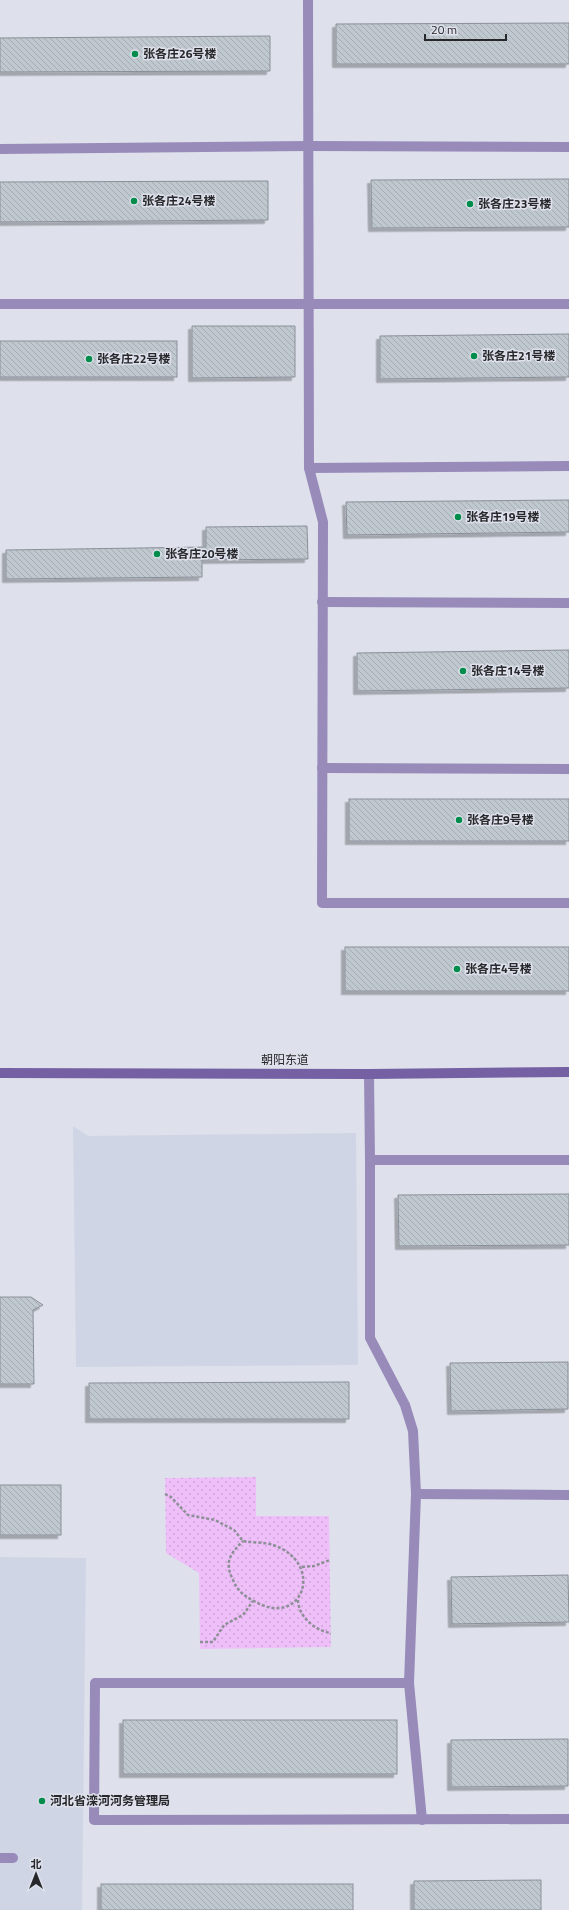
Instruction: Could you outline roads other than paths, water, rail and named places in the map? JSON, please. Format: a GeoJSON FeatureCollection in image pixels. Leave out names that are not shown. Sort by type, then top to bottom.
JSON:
{"type":"FeatureCollection","features":[{"type":"Feature","properties":{"kind":"main road","name":"朝阳东道"},"geometry":{"type":"LineString","coordinates":[[0,1073],[369,1074],[569,1072]]}},
{"type":"Feature","properties":{"kind":"lane"},"geometry":{"type":"LineString","coordinates":[[308,0],[308,468],[323,522],[322,903],[569,903]]}},
{"type":"Feature","properties":{"kind":"lane"},"geometry":{"type":"LineString","coordinates":[[0,149],[308,146],[569,147]]}},
{"type":"Feature","properties":{"kind":"lane"},"geometry":{"type":"LineString","coordinates":[[0,304],[569,304]]}},
{"type":"Feature","properties":{"kind":"lane"},"geometry":{"type":"LineString","coordinates":[[308,468],[569,466]]}},
{"type":"Feature","properties":{"kind":"lane"},"geometry":{"type":"LineString","coordinates":[[322,602],[569,603]]}},
{"type":"Feature","properties":{"kind":"lane"},"geometry":{"type":"LineString","coordinates":[[322,768],[569,769]]}},
{"type":"Feature","properties":{"kind":"lane"},"geometry":{"type":"LineString","coordinates":[[369,1074],[370,1338],[405,1405],[413,1431],[416,1494],[410,1683],[422,1820]]}},
{"type":"Feature","properties":{"kind":"lane"},"geometry":{"type":"LineString","coordinates":[[370,1160],[569,1160]]}},
{"type":"Feature","properties":{"kind":"lane"},"geometry":{"type":"LineString","coordinates":[[416,1494],[569,1495]]}},
{"type":"Feature","properties":{"kind":"lane"},"geometry":{"type":"LineString","coordinates":[[410,1683],[95,1683],[94,1820],[569,1819]]}},
{"type":"Feature","properties":{"kind":"lane"},"geometry":{"type":"LineString","coordinates":[[0,1858],[13,1858]]}},
{"type":"Feature","properties":{"kind":"place","name":"张各庄26号楼"},"geometry":{"type":"Point","coordinates":[135,54]}},
{"type":"Feature","properties":{"kind":"place","name":"张各庄24号楼"},"geometry":{"type":"Point","coordinates":[134,201]}},
{"type":"Feature","properties":{"kind":"place","name":"张各庄23号楼"},"geometry":{"type":"Point","coordinates":[470,204]}},
{"type":"Feature","properties":{"kind":"place","name":"张各庄21号楼"},"geometry":{"type":"Point","coordinates":[474,356]}},
{"type":"Feature","properties":{"kind":"place","name":"张各庄22号楼"},"geometry":{"type":"Point","coordinates":[89,359]}},
{"type":"Feature","properties":{"kind":"place","name":"张各庄19号楼"},"geometry":{"type":"Point","coordinates":[458,517]}},
{"type":"Feature","properties":{"kind":"place","name":"张各庄20号楼"},"geometry":{"type":"Point","coordinates":[157,554]}},
{"type":"Feature","properties":{"kind":"place","name":"张各庄14号楼"},"geometry":{"type":"Point","coordinates":[463,671]}},
{"type":"Feature","properties":{"kind":"place","name":"张各庄9号楼"},"geometry":{"type":"Point","coordinates":[459,820]}},
{"type":"Feature","properties":{"kind":"place","name":"张各庄4号楼"},"geometry":{"type":"Point","coordinates":[457,969]}},
{"type":"Feature","properties":{"kind":"place","name":"河北省滦河河务管理局"},"geometry":{"type":"Point","coordinates":[42,1801]}}]}
